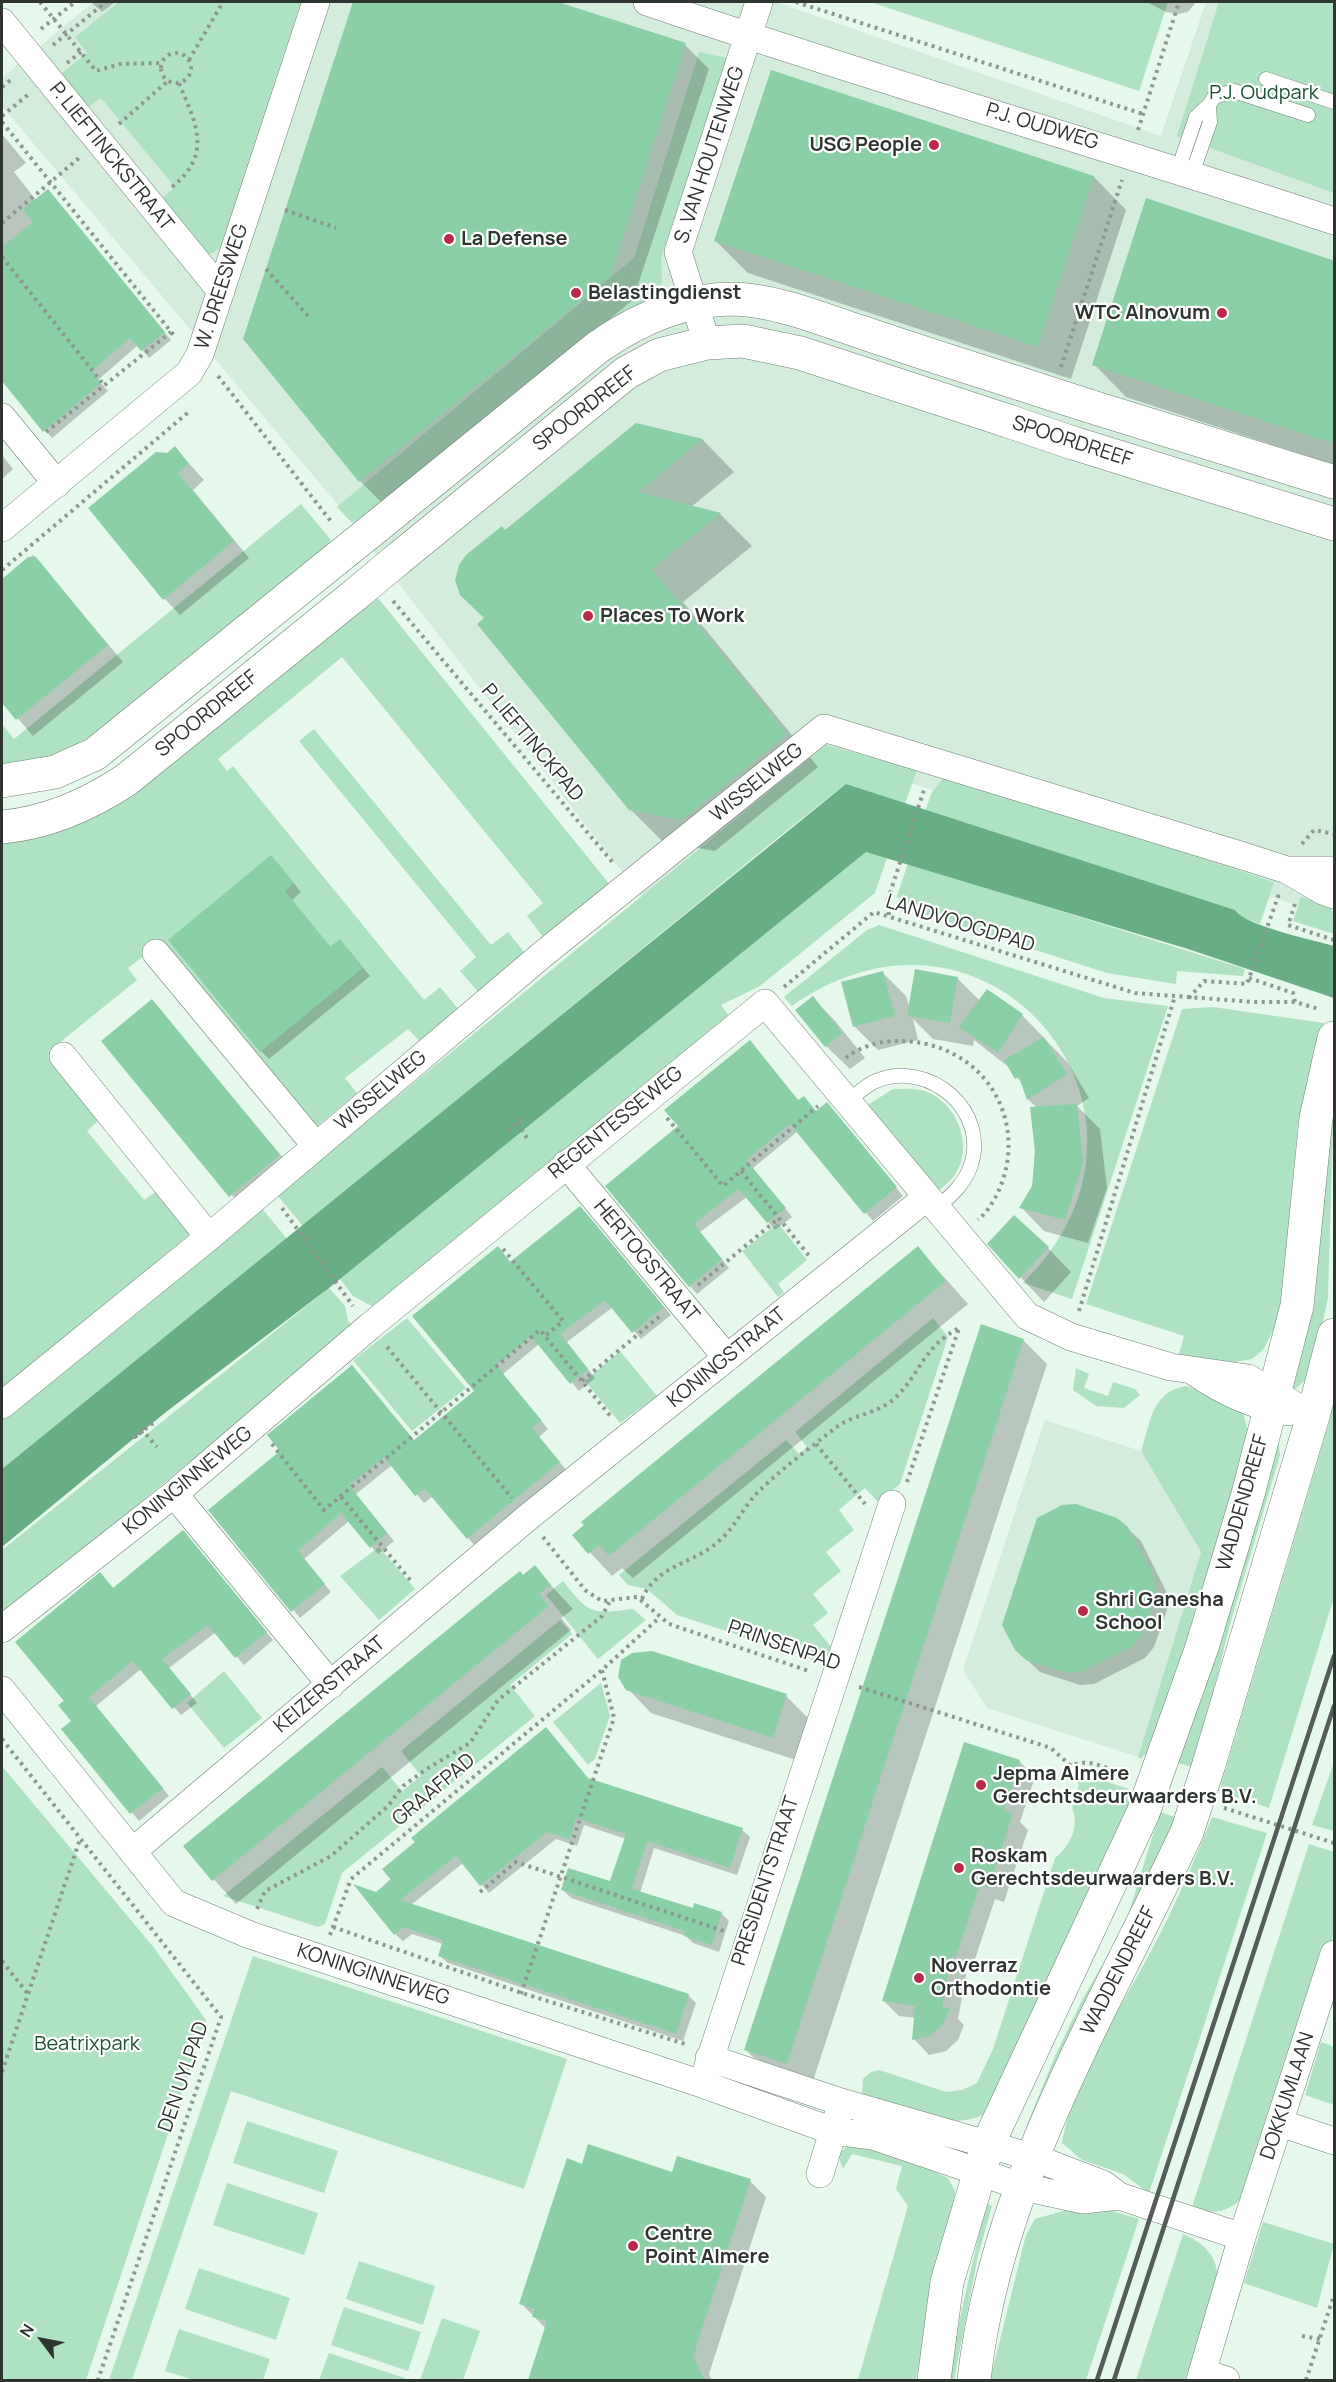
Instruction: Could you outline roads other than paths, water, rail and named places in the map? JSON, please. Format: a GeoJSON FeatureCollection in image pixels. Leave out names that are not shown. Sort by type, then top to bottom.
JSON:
{"type":"FeatureCollection","features":[{"type":"Feature","properties":{"kind":"main road","name":"SPOORDREEF"},"geometry":{"type":"LineString","coordinates":[[2,781],[55,772],[95,754],[598,347],[649,316],[695,304],[732,299],[763,303],[821,319],[1089,406],[1335,482]]}},
{"type":"Feature","properties":{"kind":"main road","name":"SPOORDREEF"},"geometry":{"type":"LineString","coordinates":[[2,827],[38,821],[74,810],[107,793],[356,594],[626,373],[659,355],[707,343],[743,341],[800,353],[1070,442],[1335,524]]}},
{"type":"Feature","properties":{"kind":"main road","name":"WADDENDREEF"},"geometry":{"type":"LineString","coordinates":[[933,2380],[947,2282],[984,2157],[1143,1813],[1202,1647],[1248,1494],[1297,1305],[1316,1118],[1334,1041]]}},
{"type":"Feature","properties":{"kind":"main road","name":"WADDENDREEF"},"geometry":{"type":"LineString","coordinates":[[974,2380],[998,2260],[1029,2173],[1059,2096],[1089,2030],[1144,1923],[1187,1832],[1313,1416],[1335,1335]]}},
{"type":"Feature","properties":{"kind":"street","name":"W. DREESWEG"},"geometry":{"type":"LineString","coordinates":[[2,528],[189,373],[198,358],[316,2]]}},
{"type":"Feature","properties":{"kind":"street"},"geometry":{"type":"LineString","coordinates":[[647,2],[748,36]]}},
{"type":"Feature","properties":{"kind":"street","name":"S. VAN HOUTENWEG"},"geometry":{"type":"LineString","coordinates":[[707,343],[678,252],[759,2]]}},
{"type":"Feature","properties":{"kind":"street","name":"P. LIEFTINCKSTRAAT"},"geometry":{"type":"LineString","coordinates":[[2,22],[221,291]]}},
{"type":"Feature","properties":{"kind":"street","name":"P.J. OUDWEG"},"geometry":{"type":"LineString","coordinates":[[748,36],[1130,154],[1335,221]]}},
{"type":"Feature","properties":{"kind":"street"},"geometry":{"type":"LineString","coordinates":[[2,417],[57,483]]}},
{"type":"Feature","properties":{"kind":"street","name":"WISSELWEG"},"geometry":{"type":"LineString","coordinates":[[2,1405],[209,1237],[543,954],[632,885],[824,728],[1287,870],[1323,891],[1335,895]]}},
{"type":"Feature","properties":{"kind":"street","name":"WISSELWEG"},"geometry":{"type":"LineString","coordinates":[[1287,870],[1335,870]]}},
{"type":"Feature","properties":{"kind":"street","name":"WISSELWEG"},"geometry":{"type":"LineString","coordinates":[[156,953],[316,1146]]}},
{"type":"Feature","properties":{"kind":"street","name":"REGENTESSEWEG"},"geometry":{"type":"LineString","coordinates":[[370,1326],[765,1003],[842,1096]]}},
{"type":"Feature","properties":{"kind":"street"},"geometry":{"type":"LineString","coordinates":[[63,1056],[209,1237]]}},
{"type":"Feature","properties":{"kind":"street"},"geometry":{"type":"LineString","coordinates":[[842,1096],[1028,1317],[1071,1337],[1193,1372],[1223,1372],[1248,1378],[1271,1400],[1313,1416]]}},
{"type":"Feature","properties":{"kind":"street","name":"HERTOGSTRAAT"},"geometry":{"type":"LineString","coordinates":[[566,1164],[727,1358]]}},
{"type":"Feature","properties":{"kind":"street","name":"KONINGSTRAAT"},"geometry":{"type":"LineString","coordinates":[[527,1518],[828,1277],[931,1204]]}},
{"type":"Feature","properties":{"kind":"street","name":"KONINGINNEWEG"},"geometry":{"type":"LineString","coordinates":[[2,1629],[174,1494],[370,1326]]}},
{"type":"Feature","properties":{"kind":"street"},"geometry":{"type":"LineString","coordinates":[[174,1494],[331,1685]]}},
{"type":"Feature","properties":{"kind":"street","name":"PRESIDENTSTRAAT"},"geometry":{"type":"LineString","coordinates":[[702,2084],[747,1939],[889,1513]]}},
{"type":"Feature","properties":{"kind":"street","name":"KEIZERSTRAAT"},"geometry":{"type":"LineString","coordinates":[[133,1851],[527,1518]]}},
{"type":"Feature","properties":{"kind":"street","name":"KONINGINNEWEG"},"geometry":{"type":"LineString","coordinates":[[2,1689],[174,1903],[249,1935],[514,2021],[833,2130],[984,2157]]}},
{"type":"Feature","properties":{"kind":"street","name":"DOKKUMLAAN"},"geometry":{"type":"LineString","coordinates":[[1210,2378],[1242,2237],[1335,1954]]}},
{"type":"Feature","properties":{"kind":"street"},"geometry":{"type":"LineString","coordinates":[[710,2055],[1029,2173],[1083,2200],[1119,2196],[1242,2237]]}},
{"type":"Feature","properties":{"kind":"street"},"geometry":{"type":"LineString","coordinates":[[820,2174],[841,2102]]}},
{"type":"Feature","properties":{"kind":"street"},"geometry":{"type":"LineString","coordinates":[[1280,2123],[1335,2141]]}},
{"type":"Feature","properties":{"kind":"lane"},"geometry":{"type":"LineString","coordinates":[[1266,79],[1335,102]]}},
{"type":"Feature","properties":{"kind":"lane"},"geometry":{"type":"LineString","coordinates":[[1185,172],[1210,122],[1209,105],[1214,97],[1234,91],[1308,115]]}},
{"type":"Feature","properties":{"kind":"lane"},"geometry":{"type":"LineString","coordinates":[[842,1096],[875,1081],[897,1075],[920,1077],[931,1081],[959,1101],[970,1121],[974,1144],[970,1167],[960,1188],[931,1204]]}},
{"type":"Feature","properties":{"kind":"railway"},"geometry":{"type":"LineString","coordinates":[[1097,2380],[1334,1656]]}},
{"type":"Feature","properties":{"kind":"railway"},"geometry":{"type":"LineString","coordinates":[[1114,2380],[1334,1706]]}},
{"type":"Feature","properties":{"kind":"place","name":"USG People"},"geometry":{"type":"Point","coordinates":[934,145]}},
{"type":"Feature","properties":{"kind":"place","name":"La Defense"},"geometry":{"type":"Point","coordinates":[449,239]}},
{"type":"Feature","properties":{"kind":"place","name":"Belastingdienst"},"geometry":{"type":"Point","coordinates":[576,293]}},
{"type":"Feature","properties":{"kind":"place","name":"WTC Alnovum"},"geometry":{"type":"Point","coordinates":[1222,313]}},
{"type":"Feature","properties":{"kind":"place","name":"Places To Work"},"geometry":{"type":"Point","coordinates":[588,616]}},
{"type":"Feature","properties":{"kind":"place","name":"Shri Ganesha School"},"geometry":{"type":"Point","coordinates":[1083,1611]}},
{"type":"Feature","properties":{"kind":"place","name":"Jepma Almere Gerechtsdeurwaarders B.V."},"geometry":{"type":"Point","coordinates":[981,1785]}},
{"type":"Feature","properties":{"kind":"place","name":"Roskam Gerechtsdeurwaarders B.V."},"geometry":{"type":"Point","coordinates":[959,1868]}},
{"type":"Feature","properties":{"kind":"place","name":"Noverraz Orthodontie"},"geometry":{"type":"Point","coordinates":[919,1978]}},
{"type":"Feature","properties":{"kind":"place","name":"Centre Point Almere"},"geometry":{"type":"Point","coordinates":[633,2246]}},
{"type":"Feature","properties":{"kind":"park label","name":"P.J. Oudpark"},"geometry":{"type":"Point","coordinates":[1264,93]}},
{"type":"Feature","properties":{"kind":"park label","name":"Beatrixpark"},"geometry":{"type":"Point","coordinates":[87,2044]}}]}
